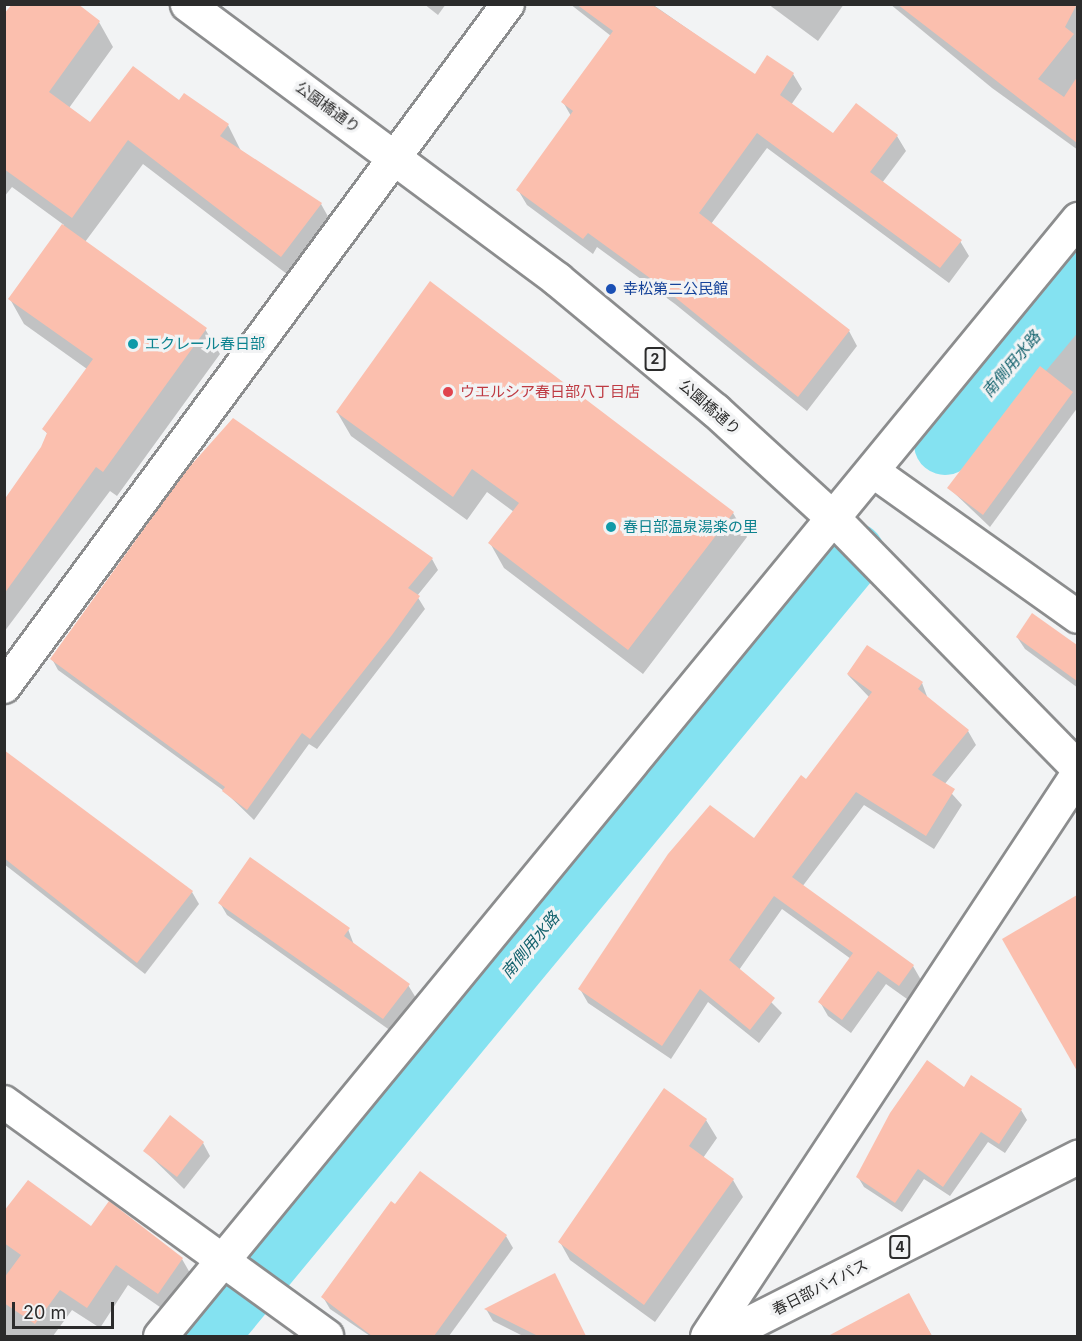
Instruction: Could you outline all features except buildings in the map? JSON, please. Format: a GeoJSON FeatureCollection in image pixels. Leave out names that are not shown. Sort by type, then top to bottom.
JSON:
{"type":"FeatureCollection","features":[{"type":"Feature","properties":{"kind":"main road","name":"公園橋通り"},"geometry":{"type":"LineString","coordinates":[[187,4],[395,156],[630,338],[835,520],[1077,768]]}},
{"type":"Feature","properties":{"kind":"main road"},"geometry":{"type":"LineString","coordinates":[[160,1336],[231,1264],[1077,219]]}},
{"type":"Feature","properties":{"kind":"main road"},"geometry":{"type":"LineString","coordinates":[[707,1336],[1077,773]]}},
{"type":"Feature","properties":{"kind":"main road","name":"春日部バイパス"},"geometry":{"type":"LineString","coordinates":[[723,1336],[1077,1157]]}},
{"type":"Feature","properties":{"kind":"street"},"geometry":{"type":"LineString","coordinates":[[4,687],[508,4]]}},
{"type":"Feature","properties":{"kind":"street"},"geometry":{"type":"LineString","coordinates":[[874,472],[1077,617]]}},
{"type":"Feature","properties":{"kind":"street"},"geometry":{"type":"LineString","coordinates":[[4,1102],[231,1264],[327,1336]]}},
{"type":"Feature","properties":{"kind":"waterway","name":"南側用水路"},"geometry":{"type":"LineString","coordinates":[[945,444],[1078,284]]}},
{"type":"Feature","properties":{"kind":"waterway","name":"南側用水路"},"geometry":{"type":"LineString","coordinates":[[207,1336],[854,554]]}},
{"type":"Feature","properties":{"kind":"place","name":"幸松第二公民館"},"geometry":{"type":"Point","coordinates":[611,289]}},
{"type":"Feature","properties":{"kind":"place","name":"エクレール春日部"},"geometry":{"type":"Point","coordinates":[133,344]}},
{"type":"Feature","properties":{"kind":"place","name":"ウエルシア春日部八丁目店"},"geometry":{"type":"Point","coordinates":[448,392]}},
{"type":"Feature","properties":{"kind":"place","name":"春日部温泉湯楽の里"},"geometry":{"type":"Point","coordinates":[611,527]}}]}
